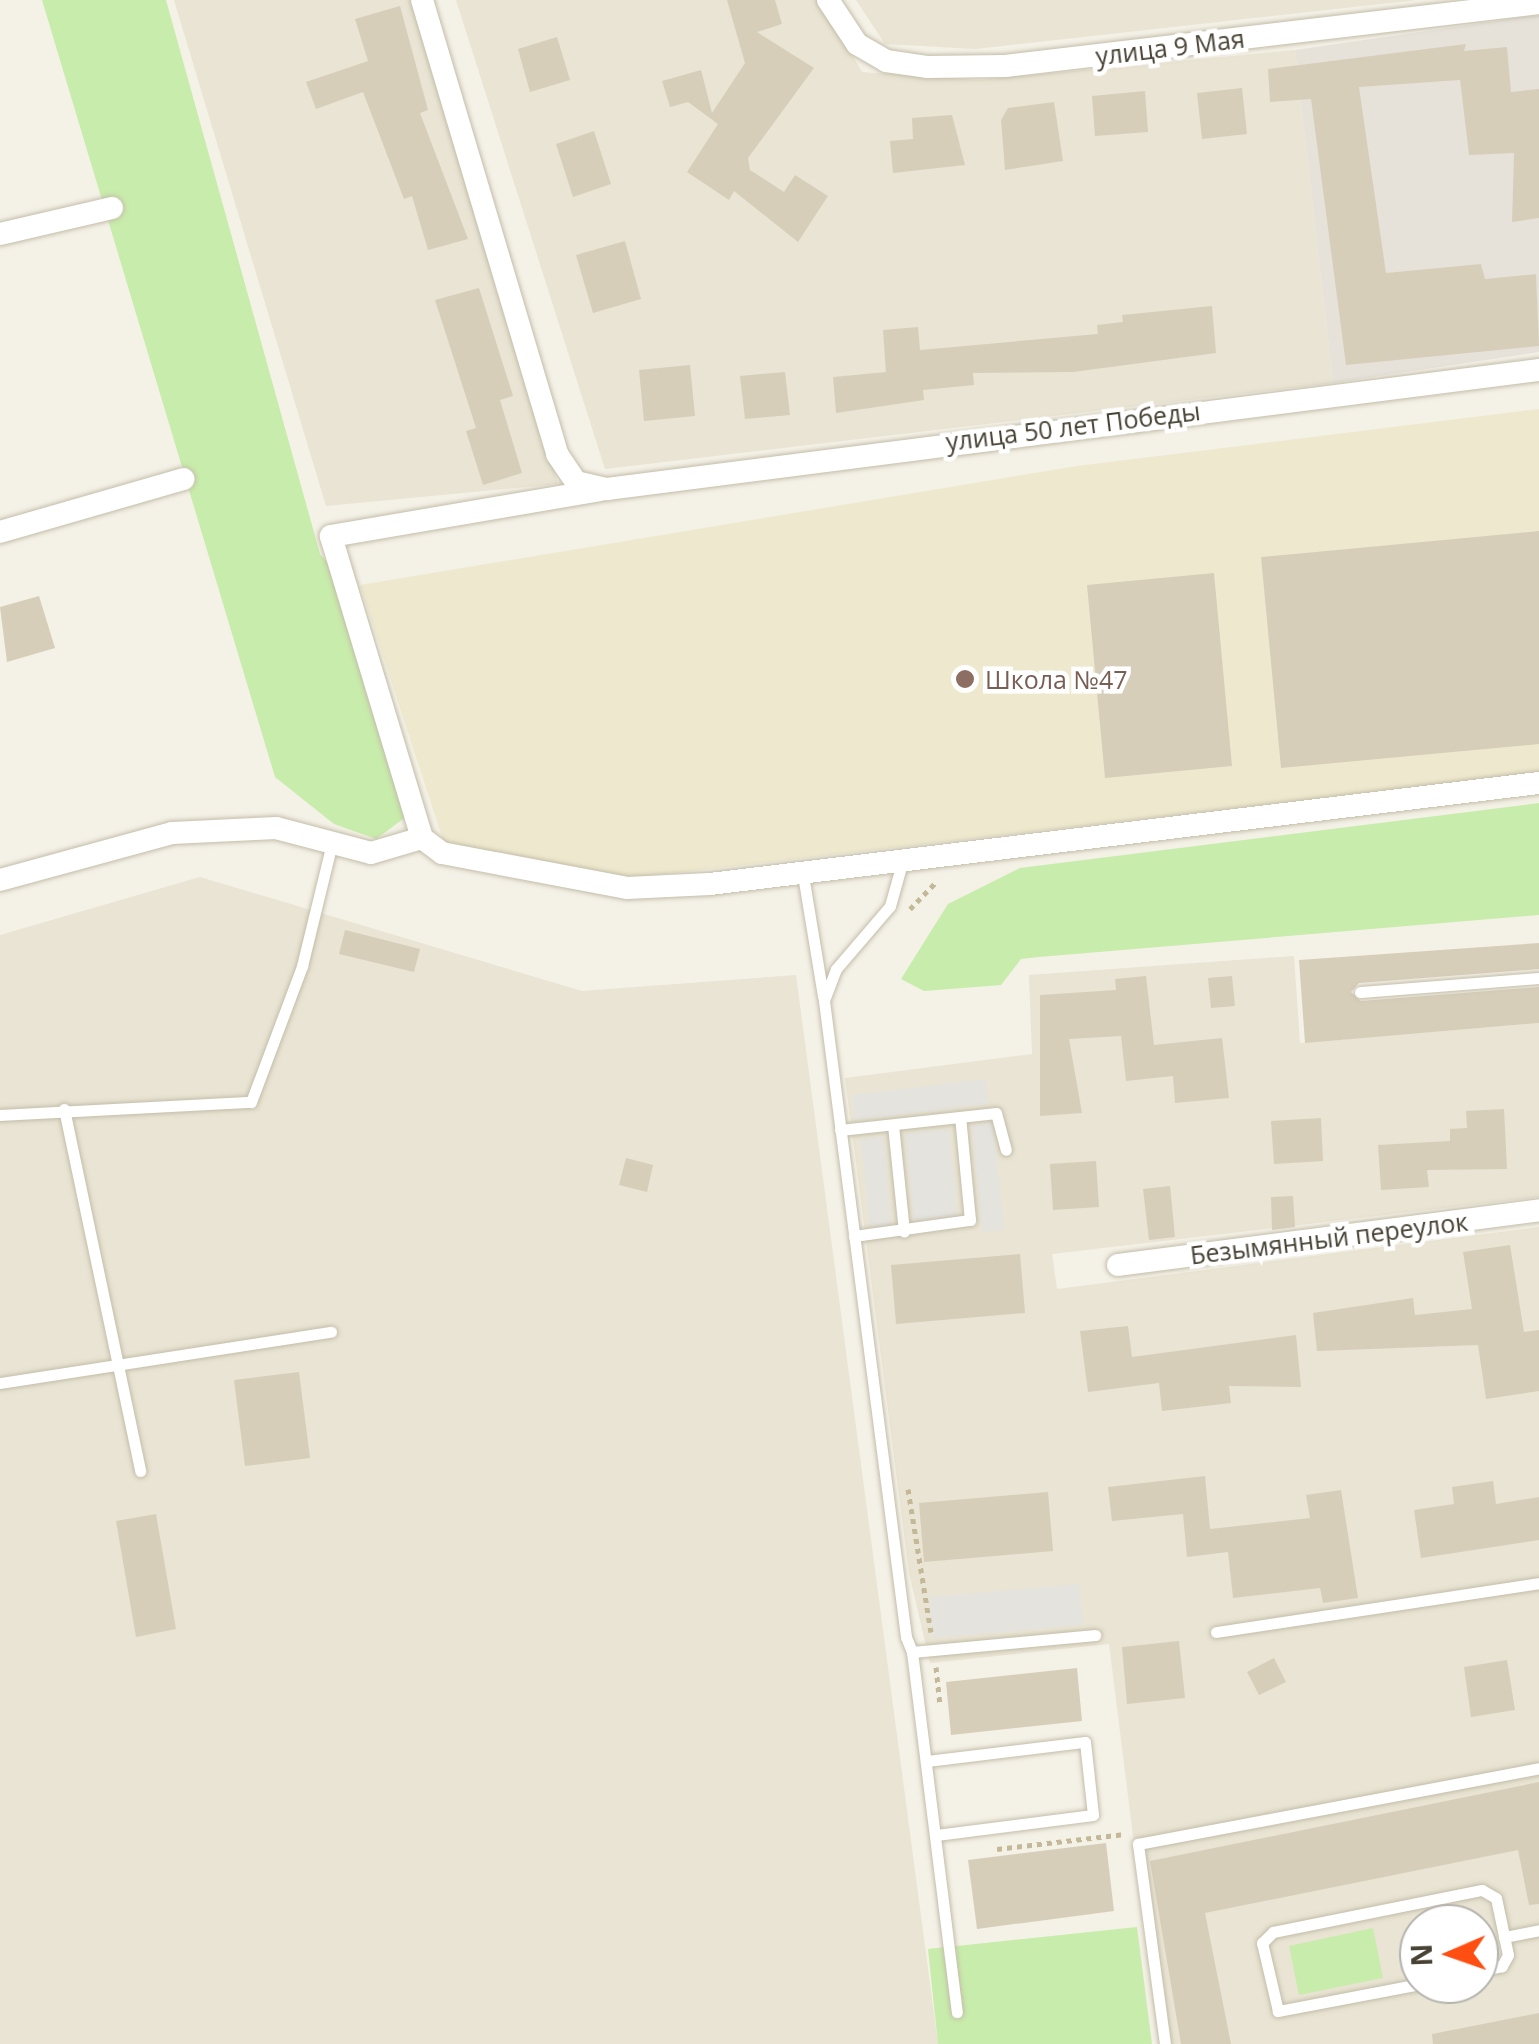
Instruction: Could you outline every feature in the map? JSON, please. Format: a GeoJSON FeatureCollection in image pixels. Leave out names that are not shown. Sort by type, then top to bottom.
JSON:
{"type":"FeatureCollection","features":[{"type":"Feature","properties":{"kind":"street"},"geometry":{"type":"LineString","coordinates":[[422,0],[557,454],[576,482],[607,489]]}},
{"type":"Feature","properties":{"kind":"street","name":"улица 9 Мая"},"geometry":{"type":"LineString","coordinates":[[828,0],[856,44],[886,60],[927,67],[1005,66],[1539,3]]}},
{"type":"Feature","properties":{"kind":"street"},"geometry":{"type":"LineString","coordinates":[[0,234],[112,208]]}},
{"type":"Feature","properties":{"kind":"street","name":"улица 50 лет Победы"},"geometry":{"type":"LineString","coordinates":[[422,838],[330,536],[607,489],[1539,370]]}},
{"type":"Feature","properties":{"kind":"street"},"geometry":{"type":"LineString","coordinates":[[0,532],[184,479]]}},
{"type":"Feature","properties":{"kind":"street"},"geometry":{"type":"LineString","coordinates":[[0,880],[172,833],[276,828],[371,853],[422,838],[442,853],[627,888],[803,876],[1539,783]]}},
{"type":"Feature","properties":{"kind":"street","name":"Безымянный переулок"},"geometry":{"type":"LineString","coordinates":[[1118,1265],[1539,1210]]}},
{"type":"Feature","properties":{"kind":"lane"},"geometry":{"type":"LineString","coordinates":[[0,1115],[251,1102],[302,966],[332,843]]}},
{"type":"Feature","properties":{"kind":"lane"},"geometry":{"type":"LineString","coordinates":[[824,1000],[836,969],[890,906],[902,864]]}},
{"type":"Feature","properties":{"kind":"lane"},"geometry":{"type":"LineString","coordinates":[[803,876],[824,1000],[958,2012]]}},
{"type":"Feature","properties":{"kind":"lane"},"geometry":{"type":"LineString","coordinates":[[1360,992],[1539,978]]}},
{"type":"Feature","properties":{"kind":"lane"},"geometry":{"type":"LineString","coordinates":[[64,1109],[122,1361],[140,1471]]}},
{"type":"Feature","properties":{"kind":"lane"},"geometry":{"type":"LineString","coordinates":[[840,1130],[996,1113],[1006,1150]]}},
{"type":"Feature","properties":{"kind":"lane"},"geometry":{"type":"LineString","coordinates":[[854,1236],[970,1220],[960,1117]]}},
{"type":"Feature","properties":{"kind":"lane"},"geometry":{"type":"LineString","coordinates":[[894,1125],[904,1231]]}},
{"type":"Feature","properties":{"kind":"lane"},"geometry":{"type":"LineString","coordinates":[[0,1383],[122,1361],[331,1332]]}},
{"type":"Feature","properties":{"kind":"lane"},"geometry":{"type":"LineString","coordinates":[[1216,1632],[1539,1582]]}},
{"type":"Feature","properties":{"kind":"lane"},"geometry":{"type":"LineString","coordinates":[[912,1652],[1095,1635]]}},
{"type":"Feature","properties":{"kind":"lane"},"geometry":{"type":"LineString","coordinates":[[926,1761],[1085,1742],[1092,1815],[936,1835]]}},
{"type":"Feature","properties":{"kind":"lane"},"geometry":{"type":"LineString","coordinates":[[1165,2044],[1138,1844],[1539,1768]]}},
{"type":"Feature","properties":{"kind":"lane"},"geometry":{"type":"LineString","coordinates":[[1412,1904],[1482,1890],[1496,1898],[1497,1904]]}},
{"type":"Feature","properties":{"kind":"lane"},"geometry":{"type":"LineString","coordinates":[[1399,1907],[1273,1932],[1262,1943],[1278,2012],[1399,1988]]}},
{"type":"Feature","properties":{"kind":"lane"},"geometry":{"type":"LineString","coordinates":[[1499,1913],[1507,1961],[1499,1964]]}},
{"type":"Feature","properties":{"kind":"lane"},"geometry":{"type":"LineString","coordinates":[[1504,1938],[1539,1930]]}},
{"type":"Feature","properties":{"kind":"path"},"geometry":{"type":"LineString","coordinates":[[992,1849],[1137,1832],[1138,1844]]}},
{"type":"Feature","properties":{"kind":"shaded area"},"geometry":{"type":"Polygon","coordinates":[[[174,0],[413,0],[558,484],[326,506],[174,0]]]}},
{"type":"Feature","properties":{"kind":"shaded area"},"geometry":{"type":"Polygon","coordinates":[[[456,0],[821,0],[862,72],[978,80],[1295,50],[1333,383],[605,469],[456,0]]]}},
{"type":"Feature","properties":{"kind":"shaded area"},"geometry":{"type":"Polygon","coordinates":[[[856,0],[1417,0],[975,49],[885,44],[856,0]]]}},
{"type":"Feature","properties":{"kind":"shaded area"},"geometry":{"type":"Polygon","coordinates":[[[1539,15],[1539,352],[1333,383],[1295,50],[1539,15]]]}},
{"type":"Feature","properties":{"kind":"shaded area","name":"Школа №47"},"geometry":{"type":"Polygon","coordinates":[[[1539,409],[1539,773],[623,879],[444,843],[360,585],[1077,466],[1539,409]]]}},
{"type":"Feature","properties":{"kind":"shaded area"},"geometry":{"type":"Polygon","coordinates":[[[200,877],[582,991],[796,975],[938,2044],[0,2044],[0,935],[200,877]]]}},
{"type":"Feature","properties":{"kind":"shaded area"},"geometry":{"type":"Polygon","coordinates":[[[1294,956],[1300,1043],[1539,1023],[1539,1197],[1052,1254],[1057,1289],[1539,1227],[1539,2044],[1159,2044],[1109,1644],[930,1663],[909,1573],[845,1078],[1032,1054],[1029,975],[1294,956]]]}},
{"type":"Feature","properties":{"kind":"shaded area"},"geometry":{"type":"Polygon","coordinates":[[[985,1079],[988,1104],[855,1120],[852,1095],[985,1079]]]}},
{"type":"Feature","properties":{"kind":"shaded area"},"geometry":{"type":"Polygon","coordinates":[[[993,1123],[1004,1230],[982,1232],[972,1125],[993,1123]]]}},
{"type":"Feature","properties":{"kind":"shaded area"},"geometry":{"type":"Polygon","coordinates":[[[949,1129],[957,1217],[914,1221],[905,1134],[949,1129]]]}},
{"type":"Feature","properties":{"kind":"shaded area"},"geometry":{"type":"Polygon","coordinates":[[[883,1137],[891,1225],[870,1227],[861,1139],[883,1137]]]}},
{"type":"Feature","properties":{"kind":"shaded area"},"geometry":{"type":"Polygon","coordinates":[[[1079,1584],[1083,1625],[933,1638],[929,1597],[1079,1584]]]}},
{"type":"Feature","properties":{"kind":"green space"},"geometry":{"type":"Polygon","coordinates":[[[42,0],[166,0],[320,554],[341,578],[414,811],[376,839],[334,824],[275,777],[42,0]]]}},
{"type":"Feature","properties":{"kind":"green space"},"geometry":{"type":"Polygon","coordinates":[[[1539,803],[1539,915],[1021,959],[1001,985],[924,991],[901,979],[948,904],[1020,868],[1539,803]]]}},
{"type":"Feature","properties":{"kind":"green space"},"geometry":{"type":"Polygon","coordinates":[[[1137,1927],[1152,2044],[938,2044],[928,1949],[1137,1927]]]}},
{"type":"Feature","properties":{"kind":"green space"},"geometry":{"type":"Polygon","coordinates":[[[1373,1928],[1383,1978],[1299,1995],[1289,1946],[1373,1928]]]}},
{"type":"Feature","properties":{"kind":"building"},"geometry":{"type":"Polygon","coordinates":[[[727,0],[775,0],[782,24],[757,32],[814,68],[748,158],[750,170],[784,192],[795,175],[828,196],[798,242],[734,191],[729,200],[687,172],[718,124],[688,102],[670,107],[662,81],[701,70],[712,113],[745,63],[727,0]]]}},
{"type":"Feature","properties":{"kind":"building"},"geometry":{"type":"Polygon","coordinates":[[[400,6],[428,110],[420,113],[468,239],[428,250],[412,196],[404,199],[363,92],[316,109],[306,82],[368,61],[355,19],[400,6]]]}},
{"type":"Feature","properties":{"kind":"building"},"geometry":{"type":"Polygon","coordinates":[[[557,37],[570,80],[530,92],[518,49],[557,37]]]}},
{"type":"Feature","properties":{"kind":"building"},"geometry":{"type":"Polygon","coordinates":[[[1466,44],[1464,51],[1507,47],[1511,92],[1539,89],[1539,218],[1512,222],[1514,153],[1469,155],[1460,80],[1359,87],[1386,273],[1481,264],[1485,279],[1536,274],[1539,346],[1346,365],[1311,99],[1270,102],[1268,69],[1466,44]]]}},
{"type":"Feature","properties":{"kind":"building"},"geometry":{"type":"Polygon","coordinates":[[[1242,88],[1247,134],[1202,139],[1197,93],[1242,88]]]}},
{"type":"Feature","properties":{"kind":"building"},"geometry":{"type":"Polygon","coordinates":[[[1145,91],[1148,132],[1095,136],[1092,96],[1145,91]]]}},
{"type":"Feature","properties":{"kind":"building"},"geometry":{"type":"Polygon","coordinates":[[[1054,102],[1063,161],[1005,170],[1001,120],[1008,108],[1054,102]]]}},
{"type":"Feature","properties":{"kind":"building"},"geometry":{"type":"Polygon","coordinates":[[[952,115],[965,165],[893,173],[890,141],[913,139],[912,118],[952,115]]]}},
{"type":"Feature","properties":{"kind":"building"},"geometry":{"type":"Polygon","coordinates":[[[594,131],[611,184],[573,197],[556,144],[594,131]]]}},
{"type":"Feature","properties":{"kind":"building"},"geometry":{"type":"Polygon","coordinates":[[[625,241],[641,299],[593,313],[576,255],[625,241]]]}},
{"type":"Feature","properties":{"kind":"building"},"geometry":{"type":"Polygon","coordinates":[[[479,288],[513,396],[500,400],[522,473],[483,485],[466,431],[476,428],[435,300],[479,288]]]}},
{"type":"Feature","properties":{"kind":"building"},"geometry":{"type":"Polygon","coordinates":[[[1212,306],[1216,353],[1073,372],[973,373],[974,385],[923,390],[924,400],[836,413],[833,377],[886,372],[883,330],[918,327],[920,350],[1098,334],[1097,325],[1123,322],[1122,315],[1212,306]]]}},
{"type":"Feature","properties":{"kind":"building"},"geometry":{"type":"Polygon","coordinates":[[[690,365],[695,416],[644,421],[639,370],[690,365]]]}},
{"type":"Feature","properties":{"kind":"building"},"geometry":{"type":"Polygon","coordinates":[[[785,372],[790,415],[745,419],[740,376],[785,372]]]}},
{"type":"Feature","properties":{"kind":"building"},"geometry":{"type":"Polygon","coordinates":[[[1539,531],[1539,744],[1281,768],[1261,557],[1539,531]]]}},
{"type":"Feature","properties":{"kind":"building"},"geometry":{"type":"Polygon","coordinates":[[[1214,573],[1232,766],[1105,778],[1087,585],[1214,573]]]}},
{"type":"Feature","properties":{"kind":"building"},"geometry":{"type":"Polygon","coordinates":[[[39,596],[55,648],[7,662],[0,607],[39,596]]]}},
{"type":"Feature","properties":{"kind":"building"},"geometry":{"type":"Polygon","coordinates":[[[345,930],[420,949],[414,972],[339,954],[345,930]]]}},
{"type":"Feature","properties":{"kind":"building"},"geometry":{"type":"Polygon","coordinates":[[[1539,943],[1539,969],[1359,983],[1351,992],[1361,1001],[1539,987],[1539,1023],[1305,1043],[1299,960],[1539,943]]]}},
{"type":"Feature","properties":{"kind":"building"},"geometry":{"type":"Polygon","coordinates":[[[1146,976],[1154,1045],[1222,1038],[1229,1098],[1175,1103],[1173,1076],[1126,1081],[1121,1036],[1069,1039],[1082,1113],[1040,1116],[1040,995],[1116,990],[1115,979],[1146,976]]]}},
{"type":"Feature","properties":{"kind":"building"},"geometry":{"type":"Polygon","coordinates":[[[1232,976],[1235,1006],[1211,1008],[1208,978],[1232,976]]]}},
{"type":"Feature","properties":{"kind":"building"},"geometry":{"type":"Polygon","coordinates":[[[1504,1109],[1507,1169],[1427,1170],[1429,1187],[1381,1190],[1378,1145],[1450,1141],[1450,1129],[1467,1128],[1466,1111],[1504,1109]]]}},
{"type":"Feature","properties":{"kind":"building"},"geometry":{"type":"Polygon","coordinates":[[[1321,1118],[1323,1161],[1274,1164],[1271,1121],[1321,1118]]]}},
{"type":"Feature","properties":{"kind":"building"},"geometry":{"type":"Polygon","coordinates":[[[626,1158],[653,1165],[647,1192],[619,1185],[626,1158]]]}},
{"type":"Feature","properties":{"kind":"building"},"geometry":{"type":"Polygon","coordinates":[[[1096,1161],[1099,1207],[1053,1210],[1050,1164],[1096,1161]]]}},
{"type":"Feature","properties":{"kind":"building"},"geometry":{"type":"Polygon","coordinates":[[[1170,1186],[1175,1237],[1149,1240],[1143,1189],[1170,1186]]]}},
{"type":"Feature","properties":{"kind":"building"},"geometry":{"type":"Polygon","coordinates":[[[1293,1196],[1295,1227],[1272,1230],[1271,1197],[1293,1196]]]}},
{"type":"Feature","properties":{"kind":"building"},"geometry":{"type":"Polygon","coordinates":[[[1510,1245],[1524,1332],[1539,1330],[1539,1391],[1486,1399],[1478,1345],[1317,1351],[1313,1313],[1413,1298],[1415,1315],[1472,1309],[1463,1252],[1510,1245]]]}},
{"type":"Feature","properties":{"kind":"building"},"geometry":{"type":"Polygon","coordinates":[[[1020,1254],[1025,1313],[896,1324],[891,1265],[1020,1254]]]}},
{"type":"Feature","properties":{"kind":"building"},"geometry":{"type":"Polygon","coordinates":[[[1128,1326],[1132,1357],[1296,1335],[1301,1387],[1229,1386],[1231,1403],[1162,1411],[1159,1383],[1088,1392],[1080,1331],[1128,1326]]]}},
{"type":"Feature","properties":{"kind":"building"},"geometry":{"type":"Polygon","coordinates":[[[299,1372],[310,1458],[245,1466],[234,1380],[299,1372]]]}},
{"type":"Feature","properties":{"kind":"building"},"geometry":{"type":"Polygon","coordinates":[[[1205,1476],[1210,1529],[1310,1518],[1306,1495],[1341,1490],[1358,1598],[1323,1603],[1320,1588],[1233,1598],[1228,1552],[1187,1557],[1183,1514],[1112,1521],[1108,1487],[1205,1476]]]}},
{"type":"Feature","properties":{"kind":"building"},"geometry":{"type":"Polygon","coordinates":[[[1493,1481],[1496,1504],[1539,1497],[1539,1540],[1421,1558],[1414,1510],[1454,1504],[1452,1487],[1493,1481]]]}},
{"type":"Feature","properties":{"kind":"building"},"geometry":{"type":"Polygon","coordinates":[[[1048,1492],[1053,1551],[924,1562],[919,1503],[1048,1492]]]}},
{"type":"Feature","properties":{"kind":"building"},"geometry":{"type":"Polygon","coordinates":[[[156,1514],[176,1629],[136,1637],[116,1521],[156,1514]]]}},
{"type":"Feature","properties":{"kind":"building"},"geometry":{"type":"Polygon","coordinates":[[[1179,1641],[1185,1698],[1127,1704],[1122,1647],[1179,1641]]]}},
{"type":"Feature","properties":{"kind":"building"},"geometry":{"type":"Polygon","coordinates":[[[1274,1658],[1286,1682],[1259,1695],[1247,1672],[1274,1658]]]}},
{"type":"Feature","properties":{"kind":"building"},"geometry":{"type":"Polygon","coordinates":[[[1507,1660],[1515,1710],[1471,1717],[1464,1667],[1507,1660]]]}},
{"type":"Feature","properties":{"kind":"building"},"geometry":{"type":"Polygon","coordinates":[[[1077,1668],[1082,1721],[951,1735],[946,1682],[1077,1668]]]}},
{"type":"Feature","properties":{"kind":"building"},"geometry":{"type":"Polygon","coordinates":[[[1539,1782],[1539,1904],[1529,1905],[1518,1850],[1205,1913],[1231,2044],[1181,2044],[1150,1861],[1539,1782]]]}},
{"type":"Feature","properties":{"kind":"building"},"geometry":{"type":"Polygon","coordinates":[[[1106,1843],[1114,1911],[977,1929],[968,1860],[1106,1843]]]}},
{"type":"Feature","properties":{"kind":"building"},"geometry":{"type":"Polygon","coordinates":[[[1539,2013],[1539,2044],[1433,2044],[1432,2034],[1539,2013]]]}},
{"type":"Feature","properties":{"kind":"place","name":"Школа №47"},"geometry":{"type":"Point","coordinates":[965,679]}}]}
